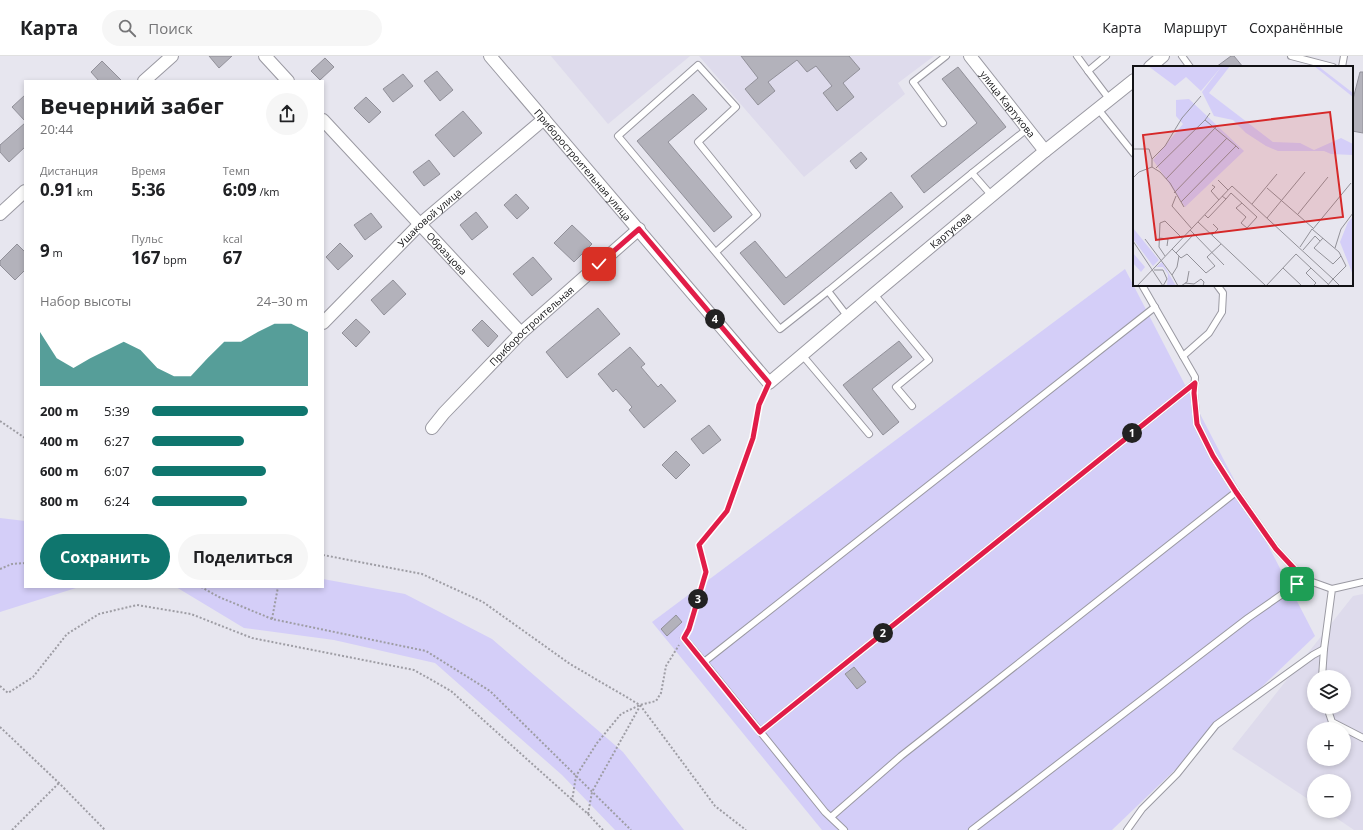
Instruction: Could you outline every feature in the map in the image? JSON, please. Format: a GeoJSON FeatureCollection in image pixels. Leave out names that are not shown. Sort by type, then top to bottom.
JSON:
{"type":"FeatureCollection","features":[{"type":"Feature","properties":{"kind":"street"},"geometry":{"type":"LineString","coordinates":[[145,80],[172,56]]}},
{"type":"Feature","properties":{"kind":"street"},"geometry":{"type":"LineString","coordinates":[[265,56],[287,80]]}},
{"type":"Feature","properties":{"kind":"street","name":"Приборостроительная улица"},"geometry":{"type":"LineString","coordinates":[[490,56],[769,383]]}},
{"type":"Feature","properties":{"kind":"street","name":"улица Картукова"},"geometry":{"type":"LineString","coordinates":[[970,56],[1045,151]]}},
{"type":"Feature","properties":{"kind":"street"},"geometry":{"type":"LineString","coordinates":[[1151,66],[1163,56]]}},
{"type":"Feature","properties":{"kind":"street","name":"Картукова"},"geometry":{"type":"LineString","coordinates":[[769,383],[803,356],[874,294],[1045,151],[1133,81]]}},
{"type":"Feature","properties":{"kind":"street","name":"Ушаковой улица"},"geometry":{"type":"LineString","coordinates":[[324,323],[419,225],[544,119]]}},
{"type":"Feature","properties":{"kind":"street","name":"Образцова"},"geometry":{"type":"LineString","coordinates":[[324,121],[521,333]]}},
{"type":"Feature","properties":{"kind":"street"},"geometry":{"type":"LineString","coordinates":[[0,214],[24,192]]}},
{"type":"Feature","properties":{"kind":"street","name":"Приборостроительная"},"geometry":{"type":"LineString","coordinates":[[432,428],[444,413],[521,333],[639,229]]}},
{"type":"Feature","properties":{"kind":"lane"},"geometry":{"type":"LineString","coordinates":[[943,123],[912,82],[946,56]]}},
{"type":"Feature","properties":{"kind":"lane"},"geometry":{"type":"LineString","coordinates":[[1077,56],[1110,100]]}},
{"type":"Feature","properties":{"kind":"lane"},"geometry":{"type":"LineString","coordinates":[[1088,71],[1106,56]]}},
{"type":"Feature","properties":{"kind":"lane"},"geometry":{"type":"LineString","coordinates":[[1182,56],[1189,66]]}},
{"type":"Feature","properties":{"kind":"lane"},"geometry":{"type":"LineString","coordinates":[[1291,56],[1329,66]]}},
{"type":"Feature","properties":{"kind":"lane"},"geometry":{"type":"LineString","coordinates":[[1342,66],[1344,56]]}},
{"type":"Feature","properties":{"kind":"lane"},"geometry":{"type":"LineString","coordinates":[[716,252],[757,216],[698,142],[736,107],[698,65],[618,136],[780,329],[1028,129]]}},
{"type":"Feature","properties":{"kind":"lane"},"geometry":{"type":"LineString","coordinates":[[1098,109],[1133,153]]}},
{"type":"Feature","properties":{"kind":"lane"},"geometry":{"type":"LineString","coordinates":[[972,173],[992,196]]}},
{"type":"Feature","properties":{"kind":"lane"},"geometry":{"type":"LineString","coordinates":[[1143,286],[1195,377],[1194,393],[1197,424],[1213,456],[1276,549],[1304,579],[1332,589],[1363,582]]}},
{"type":"Feature","properties":{"kind":"lane"},"geometry":{"type":"LineString","coordinates":[[1183,356],[1209,333],[1222,312],[1223,293],[1218,286]]}},
{"type":"Feature","properties":{"kind":"lane"},"geometry":{"type":"LineString","coordinates":[[828,291],[848,317]]}},
{"type":"Feature","properties":{"kind":"lane"},"geometry":{"type":"LineString","coordinates":[[874,294],[929,360],[896,387],[912,406]]}},
{"type":"Feature","properties":{"kind":"lane"},"geometry":{"type":"LineString","coordinates":[[704,662],[1155,307]]}},
{"type":"Feature","properties":{"kind":"lane"},"geometry":{"type":"LineString","coordinates":[[803,356],[869,434]]}},
{"type":"Feature","properties":{"kind":"lane"},"geometry":{"type":"LineString","coordinates":[[760,732],[1195,383]]}},
{"type":"Feature","properties":{"kind":"lane"},"geometry":{"type":"LineString","coordinates":[[831,817],[901,756],[1236,492]]}},
{"type":"Feature","properties":{"kind":"lane"},"geometry":{"type":"LineString","coordinates":[[972,830],[1248,618],[1304,579]]}},
{"type":"Feature","properties":{"kind":"lane"},"geometry":{"type":"LineString","coordinates":[[1322,670],[1332,589]]}},
{"type":"Feature","properties":{"kind":"lane"},"geometry":{"type":"LineString","coordinates":[[684,638],[760,732],[831,817],[844,830]]}},
{"type":"Feature","properties":{"kind":"lane"},"geometry":{"type":"LineString","coordinates":[[1128,830],[1142,809],[1177,774],[1216,725],[1312,655],[1324,649]]}},
{"type":"Feature","properties":{"kind":"lane"},"geometry":{"type":"LineString","coordinates":[[1329,714],[1332,722],[1363,738]]}},
{"type":"Feature","properties":{"kind":"path"},"geometry":{"type":"LineString","coordinates":[[572,801],[576,776],[597,743],[621,714],[640,705],[656,701],[661,693],[666,666],[689,629],[706,572],[699,545],[727,511],[753,438],[759,405],[769,383]]}},
{"type":"Feature","properties":{"kind":"path"},"geometry":{"type":"LineString","coordinates":[[0,421],[24,437]]}},
{"type":"Feature","properties":{"kind":"path"},"geometry":{"type":"LineString","coordinates":[[324,555],[422,574],[483,602],[570,664],[640,705],[715,806],[746,830]]}},
{"type":"Feature","properties":{"kind":"path"},"geometry":{"type":"LineString","coordinates":[[0,569],[12,564],[24,563]]}},
{"type":"Feature","properties":{"kind":"path"},"geometry":{"type":"LineString","coordinates":[[203,588],[219,597],[272,619],[426,651],[490,691],[631,830]]}},
{"type":"Feature","properties":{"kind":"path"},"geometry":{"type":"LineString","coordinates":[[272,619],[278,588]]}},
{"type":"Feature","properties":{"kind":"path"},"geometry":{"type":"LineString","coordinates":[[0,686],[8,693],[33,677],[67,634],[99,614],[137,605],[191,614],[252,638],[414,670],[451,691],[588,814],[603,830]]}},
{"type":"Feature","properties":{"kind":"path"},"geometry":{"type":"LineString","coordinates":[[588,814],[592,792],[640,705]]}},
{"type":"Feature","properties":{"kind":"path"},"geometry":{"type":"LineString","coordinates":[[0,727],[59,783],[105,830]]}},
{"type":"Feature","properties":{"kind":"path"},"geometry":{"type":"LineString","coordinates":[[12,830],[59,783]]}},
{"type":"Feature","properties":{"kind":"shaded area"},"geometry":{"type":"Polygon","coordinates":[[[551,56],[690,56],[608,124],[551,56]]]}},
{"type":"Feature","properties":{"kind":"shaded area"},"geometry":{"type":"Polygon","coordinates":[[[699,56],[934,56],[898,83],[905,94],[804,177],[699,56]]]}},
{"type":"Feature","properties":{"kind":"shaded area"},"geometry":{"type":"Polygon","coordinates":[[[1125,269],[1315,636],[1112,830],[822,830],[652,622],[1125,269]]]}},
{"type":"Feature","properties":{"kind":"shaded area"},"geometry":{"type":"Polygon","coordinates":[[[0,518],[24,521],[24,588],[76,588],[0,612],[0,518]]]}},
{"type":"Feature","properties":{"kind":"shaded area"},"geometry":{"type":"Polygon","coordinates":[[[324,579],[405,594],[492,639],[623,752],[684,830],[615,830],[562,775],[435,663],[334,640],[244,628],[178,588],[324,588],[324,579]]]}},
{"type":"Feature","properties":{"kind":"shaded area"},"geometry":{"type":"Polygon","coordinates":[[[1363,594],[1363,830],[1354,830],[1336,818],[1351,818],[1351,774],[1307,774],[1307,798],[1232,749],[1353,596],[1363,594]]]}},
{"type":"Feature","properties":{"kind":"building"},"geometry":{"type":"Polygon","coordinates":[[[209,56],[232,56],[219,68],[209,56]]]}},
{"type":"Feature","properties":{"kind":"building"},"geometry":{"type":"Polygon","coordinates":[[[741,56],[849,56],[860,69],[843,83],[854,97],[837,111],[823,93],[832,86],[816,66],[807,72],[797,60],[768,82],[775,91],[758,105],[745,89],[758,78],[741,56]]]}},
{"type":"Feature","properties":{"kind":"building"},"geometry":{"type":"Polygon","coordinates":[[[1231,56],[1234,56],[1242,66],[1217,66],[1231,56]]]}},
{"type":"Feature","properties":{"kind":"building"},"geometry":{"type":"Polygon","coordinates":[[[325,58],[334,67],[320,80],[311,71],[325,58]]]}},
{"type":"Feature","properties":{"kind":"building"},"geometry":{"type":"Polygon","coordinates":[[[102,61],[121,80],[98,80],[91,72],[102,61]]]}},
{"type":"Feature","properties":{"kind":"building"},"geometry":{"type":"Polygon","coordinates":[[[958,67],[1006,127],[924,193],[911,176],[977,123],[942,79],[958,67]]]}},
{"type":"Feature","properties":{"kind":"building"},"geometry":{"type":"Polygon","coordinates":[[[437,71],[453,90],[440,101],[424,81],[437,71]]]}},
{"type":"Feature","properties":{"kind":"building"},"geometry":{"type":"Polygon","coordinates":[[[1360,72],[1363,72],[1363,133],[1353,131],[1353,99],[1360,72]]]}},
{"type":"Feature","properties":{"kind":"building"},"geometry":{"type":"Polygon","coordinates":[[[403,74],[413,86],[393,102],[383,89],[403,74]]]}},
{"type":"Feature","properties":{"kind":"building"},"geometry":{"type":"Polygon","coordinates":[[[693,94],[707,109],[668,142],[732,217],[714,232],[637,141],[693,94]]]}},
{"type":"Feature","properties":{"kind":"building"},"geometry":{"type":"Polygon","coordinates":[[[24,96],[24,120],[12,107],[24,96]]]}},
{"type":"Feature","properties":{"kind":"building"},"geometry":{"type":"Polygon","coordinates":[[[366,97],[381,112],[369,123],[354,108],[366,97]]]}},
{"type":"Feature","properties":{"kind":"building"},"geometry":{"type":"Polygon","coordinates":[[[463,111],[482,133],[454,157],[435,135],[463,111]]]}},
{"type":"Feature","properties":{"kind":"building"},"geometry":{"type":"Polygon","coordinates":[[[24,124],[24,148],[9,162],[0,152],[0,145],[24,124]]]}},
{"type":"Feature","properties":{"kind":"building"},"geometry":{"type":"Polygon","coordinates":[[[861,152],[867,159],[856,169],[850,161],[861,152]]]}},
{"type":"Feature","properties":{"kind":"building"},"geometry":{"type":"Polygon","coordinates":[[[429,160],[440,174],[424,186],[413,172],[429,160]]]}},
{"type":"Feature","properties":{"kind":"building"},"geometry":{"type":"Polygon","coordinates":[[[891,192],[903,207],[784,305],[740,253],[755,241],[786,278],[891,192]]]}},
{"type":"Feature","properties":{"kind":"building"},"geometry":{"type":"Polygon","coordinates":[[[516,194],[529,208],[517,219],[504,205],[516,194]]]}},
{"type":"Feature","properties":{"kind":"building"},"geometry":{"type":"Polygon","coordinates":[[[476,212],[488,227],[472,240],[460,225],[476,212]]]}},
{"type":"Feature","properties":{"kind":"building"},"geometry":{"type":"Polygon","coordinates":[[[371,213],[382,227],[365,240],[354,225],[371,213]]]}},
{"type":"Feature","properties":{"kind":"building"},"geometry":{"type":"Polygon","coordinates":[[[572,225],[592,244],[574,262],[554,243],[572,225]]]}},
{"type":"Feature","properties":{"kind":"building"},"geometry":{"type":"Polygon","coordinates":[[[340,243],[353,256],[338,270],[326,257],[340,243]]]}},
{"type":"Feature","properties":{"kind":"building"},"geometry":{"type":"Polygon","coordinates":[[[17,244],[24,251],[24,271],[15,280],[0,265],[0,261],[17,244]]]}},
{"type":"Feature","properties":{"kind":"building"},"geometry":{"type":"Polygon","coordinates":[[[533,257],[552,279],[532,296],[513,274],[533,257]]]}},
{"type":"Feature","properties":{"kind":"building"},"geometry":{"type":"Polygon","coordinates":[[[393,280],[406,294],[384,315],[371,300],[393,280]]]}},
{"type":"Feature","properties":{"kind":"building"},"geometry":{"type":"Polygon","coordinates":[[[598,308],[620,334],[567,378],[546,352],[598,308]]]}},
{"type":"Feature","properties":{"kind":"building"},"geometry":{"type":"Polygon","coordinates":[[[356,319],[370,332],[356,347],[342,333],[356,319]]]}},
{"type":"Feature","properties":{"kind":"building"},"geometry":{"type":"Polygon","coordinates":[[[482,320],[498,336],[488,347],[472,330],[482,320]]]}},
{"type":"Feature","properties":{"kind":"building"},"geometry":{"type":"Polygon","coordinates":[[[899,341],[912,357],[872,389],[899,422],[883,435],[843,385],[899,341]]]}},
{"type":"Feature","properties":{"kind":"building"},"geometry":{"type":"Polygon","coordinates":[[[630,347],[645,364],[641,367],[658,387],[661,384],[676,401],[644,428],[629,410],[632,407],[616,389],[613,392],[598,374],[630,347]]]}},
{"type":"Feature","properties":{"kind":"building"},"geometry":{"type":"Polygon","coordinates":[[[709,425],[721,440],[703,454],[691,439],[709,425]]]}},
{"type":"Feature","properties":{"kind":"building"},"geometry":{"type":"Polygon","coordinates":[[[676,451],[690,465],[676,479],[662,465],[676,451]]]}},
{"type":"Feature","properties":{"kind":"building"},"geometry":{"type":"Polygon","coordinates":[[[676,615],[682,622],[667,636],[661,629],[676,615]]]}},
{"type":"Feature","properties":{"kind":"building"},"geometry":{"type":"Polygon","coordinates":[[[854,667],[866,682],[857,689],[845,674],[854,667]]]}},
{"type":"Feature","properties":{"kind":"route"},"geometry":{"type":"LineString","coordinates":[[599,264],[639,229],[769,383],[759,405],[753,438],[727,511],[699,545],[706,572],[689,629],[684,638],[760,732],[1195,383],[1194,393],[1197,424],[1213,456],[1276,549],[1304,579],[1297,584]]}}]}
